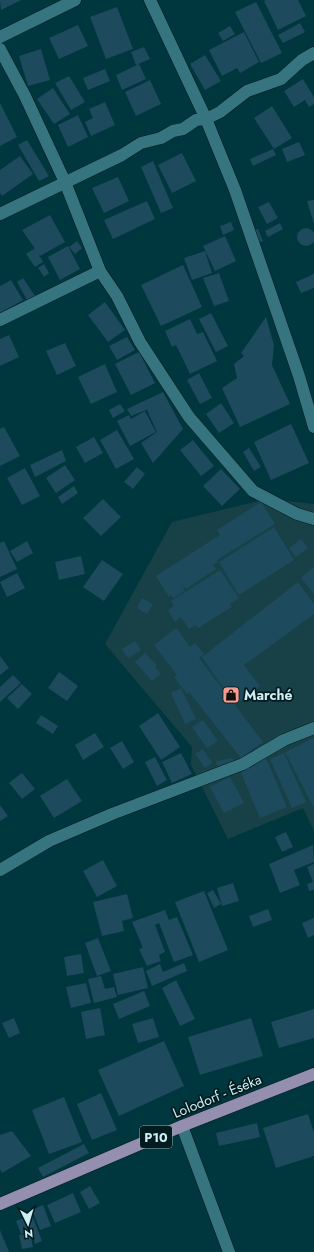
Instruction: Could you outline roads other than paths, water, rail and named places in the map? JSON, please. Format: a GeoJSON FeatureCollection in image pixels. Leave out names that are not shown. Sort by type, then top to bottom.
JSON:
{"type":"FeatureCollection","features":[{"type":"Feature","properties":{"kind":"main road","name":"Lolodorf - Éséka"},"geometry":{"type":"LineString","coordinates":[[0,1204],[182,1126],[314,1074]]}},
{"type":"Feature","properties":{"kind":"street"},"geometry":{"type":"LineString","coordinates":[[0,37],[76,0]]}},
{"type":"Feature","properties":{"kind":"street"},"geometry":{"type":"LineString","coordinates":[[150,0],[206,119],[234,190],[299,376],[314,427]]}},
{"type":"Feature","properties":{"kind":"street"},"geometry":{"type":"LineString","coordinates":[[0,49],[25,96],[65,182],[100,271],[117,296],[140,342],[189,417],[253,491],[297,514],[314,519]]}},
{"type":"Feature","properties":{"kind":"street"},"geometry":{"type":"LineString","coordinates":[[0,214],[122,155],[140,143],[161,138],[173,131],[183,129],[196,120],[206,119],[220,112],[247,91],[281,79],[302,60],[314,53]]}},
{"type":"Feature","properties":{"kind":"street"},"geometry":{"type":"LineString","coordinates":[[0,320],[100,271]]}},
{"type":"Feature","properties":{"kind":"street"},"geometry":{"type":"LineString","coordinates":[[0,870],[49,841],[127,808],[243,764],[284,740],[314,728]]}},
{"type":"Feature","properties":{"kind":"street"},"geometry":{"type":"LineString","coordinates":[[182,1126],[229,1252]]}},
{"type":"Feature","properties":{"kind":"place","name":"Marché"},"geometry":{"type":"Point","coordinates":[231,695]}}]}
